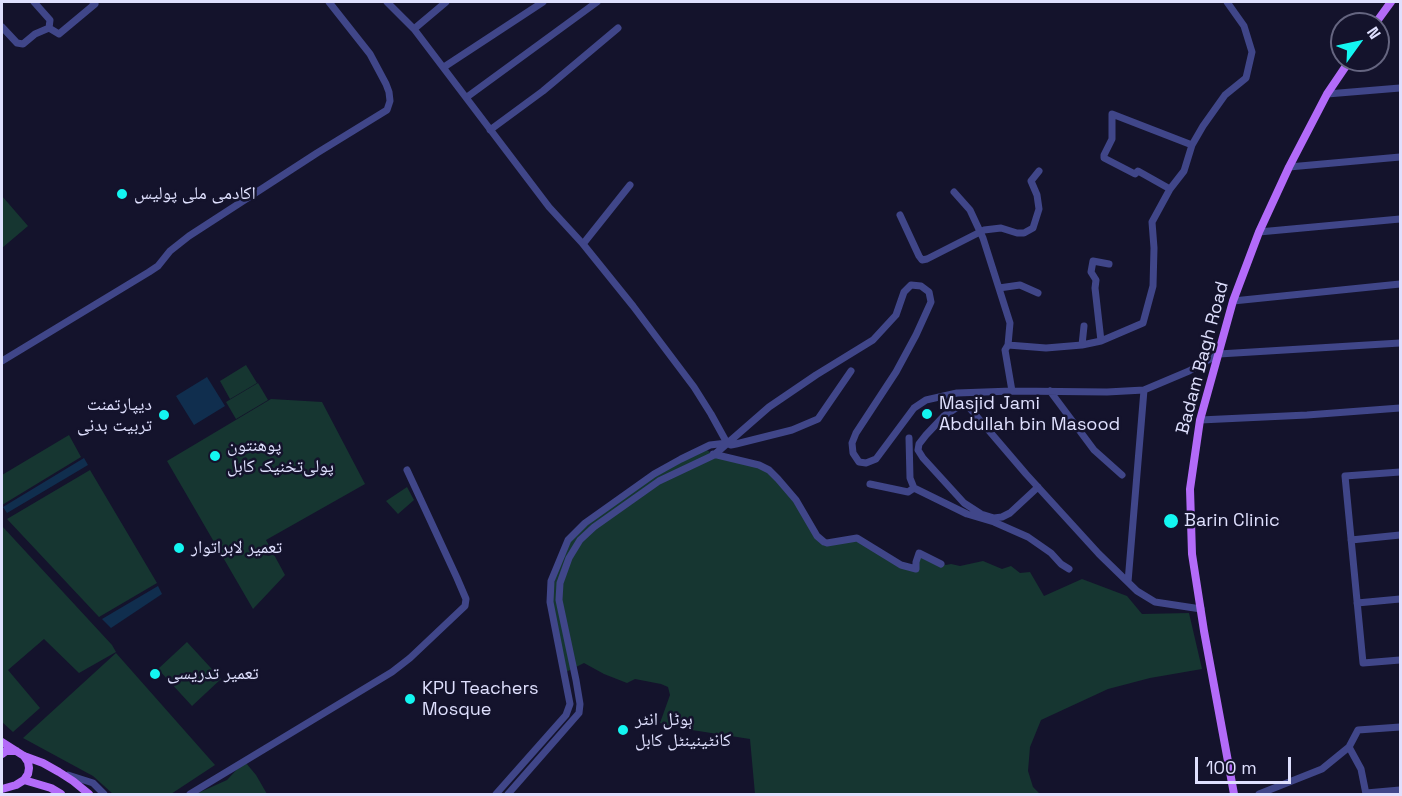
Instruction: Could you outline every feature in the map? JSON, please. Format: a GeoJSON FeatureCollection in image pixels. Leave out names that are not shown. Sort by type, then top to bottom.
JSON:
{"type":"FeatureCollection","features":[{"type":"Feature","properties":{"kind":"main road","name":"Badam Bagh Road"},"geometry":{"type":"LineString","coordinates":[[1234,795],[1192,554],[1190,489],[1200,420],[1233,301],[1259,232],[1289,167],[1327,94],[1342,72]]}},
{"type":"Feature","properties":{"kind":"main road"},"geometry":{"type":"LineString","coordinates":[[2,789],[20,783],[28,774],[28,762],[13,749]]}},
{"type":"Feature","properties":{"kind":"main road"},"geometry":{"type":"LineString","coordinates":[[2,754],[13,749],[43,763],[73,781],[89,795]]}},
{"type":"Feature","properties":{"kind":"main road"},"geometry":{"type":"LineString","coordinates":[[24,780],[51,788],[61,795]]}},
{"type":"Feature","properties":{"kind":"main road"},"geometry":{"type":"LineString","coordinates":[[2,782],[11,785]]}},
{"type":"Feature","properties":{"kind":"street"},"geometry":{"type":"LineString","coordinates":[[34,2],[50,20],[49,28]]}},
{"type":"Feature","properties":{"kind":"street"},"geometry":{"type":"LineString","coordinates":[[49,28],[59,34],[95,4],[93,2]]}},
{"type":"Feature","properties":{"kind":"street"},"geometry":{"type":"LineString","coordinates":[[2,361],[149,272],[189,236],[387,110],[390,101],[389,92],[381,74],[370,54],[329,2]]}},
{"type":"Feature","properties":{"kind":"street"},"geometry":{"type":"LineString","coordinates":[[387,2],[414,29],[549,207],[583,244],[633,306],[694,387],[727,443]]}},
{"type":"Feature","properties":{"kind":"street"},"geometry":{"type":"LineString","coordinates":[[414,29],[446,2]]}},
{"type":"Feature","properties":{"kind":"street"},"geometry":{"type":"LineString","coordinates":[[444,67],[543,2]]}},
{"type":"Feature","properties":{"kind":"street"},"geometry":{"type":"LineString","coordinates":[[467,97],[597,2]]}},
{"type":"Feature","properties":{"kind":"street"},"geometry":{"type":"LineString","coordinates":[[1008,345],[1046,348],[1082,345],[1101,341],[1143,322],[1153,286],[1152,222],[1170,189],[1184,171],[1192,145],[1203,126],[1225,95],[1246,78],[1252,52],[1244,26],[1227,2]]}},
{"type":"Feature","properties":{"kind":"street"},"geometry":{"type":"LineString","coordinates":[[2,27],[17,43],[23,44],[35,34],[49,28]]}},
{"type":"Feature","properties":{"kind":"street"},"geometry":{"type":"LineString","coordinates":[[490,130],[543,91],[618,28]]}},
{"type":"Feature","properties":{"kind":"street"},"geometry":{"type":"LineString","coordinates":[[1327,94],[1401,88]]}},
{"type":"Feature","properties":{"kind":"street"},"geometry":{"type":"LineString","coordinates":[[1170,189],[1138,171],[1135,174],[1104,158],[1112,139],[1112,114],[1192,145]]}},
{"type":"Feature","properties":{"kind":"street"},"geometry":{"type":"LineString","coordinates":[[1289,167],[1401,157]]}},
{"type":"Feature","properties":{"kind":"street"},"geometry":{"type":"LineString","coordinates":[[900,215],[922,260],[984,230],[1001,228],[1024,233],[1033,228],[1039,205],[1031,181],[1039,171]]}},
{"type":"Feature","properties":{"kind":"street"},"geometry":{"type":"LineString","coordinates":[[583,244],[630,185]]}},
{"type":"Feature","properties":{"kind":"street"},"geometry":{"type":"LineString","coordinates":[[954,192],[970,210],[983,238],[1010,323],[1008,345],[1005,350],[1012,390]]}},
{"type":"Feature","properties":{"kind":"street"},"geometry":{"type":"LineString","coordinates":[[1259,232],[1401,219]]}},
{"type":"Feature","properties":{"kind":"street"},"geometry":{"type":"LineString","coordinates":[[1101,341],[1096,280],[1091,272],[1093,261],[1109,264]]}},
{"type":"Feature","properties":{"kind":"street"},"geometry":{"type":"LineString","coordinates":[[1233,301],[1401,284]]}},
{"type":"Feature","properties":{"kind":"street"},"geometry":{"type":"LineString","coordinates":[[508,795],[579,713],[576,680],[559,600],[560,584],[569,558],[580,540],[594,527],[659,481],[714,454],[769,407],[873,340],[896,315],[904,292],[911,285],[921,286],[929,292],[931,302],[896,372],[856,433],[852,443],[853,453],[859,462],[866,463],[876,459],[920,403],[957,393],[1012,390],[1107,392],[1144,390],[1189,371],[1219,354],[1401,343]]}},
{"type":"Feature","properties":{"kind":"street"},"geometry":{"type":"LineString","coordinates":[[999,288],[1020,285],[1038,293]]}},
{"type":"Feature","properties":{"kind":"street"},"geometry":{"type":"LineString","coordinates":[[1082,345],[1084,327]]}},
{"type":"Feature","properties":{"kind":"street"},"geometry":{"type":"LineString","coordinates":[[496,795],[566,715],[570,704],[550,602],[551,581],[568,540],[585,523],[654,474],[710,445],[727,443],[731,445],[792,430],[818,418],[851,370]]}},
{"type":"Feature","properties":{"kind":"street"},"geometry":{"type":"LineString","coordinates":[[1128,582],[1144,390]]}},
{"type":"Feature","properties":{"kind":"street"},"geometry":{"type":"LineString","coordinates":[[1050,391],[1095,450],[1122,475]]}},
{"type":"Feature","properties":{"kind":"street"},"geometry":{"type":"LineString","coordinates":[[1038,487],[1002,518],[981,514],[964,503],[923,458],[918,450],[919,444],[944,416],[959,406],[967,405],[1099,554],[1137,591],[1155,602],[1201,609]]}},
{"type":"Feature","properties":{"kind":"street"},"geometry":{"type":"LineString","coordinates":[[1200,420],[1401,408]]}},
{"type":"Feature","properties":{"kind":"street"},"geometry":{"type":"LineString","coordinates":[[909,438],[910,478],[914,488],[967,514],[994,522],[1028,537],[1070,569]]}},
{"type":"Feature","properties":{"kind":"street"},"geometry":{"type":"LineString","coordinates":[[704,448],[714,454],[759,465],[769,471],[796,500],[817,536],[824,542],[857,538],[901,565],[916,569],[919,553],[941,564]]}},
{"type":"Feature","properties":{"kind":"street"},"geometry":{"type":"LineString","coordinates":[[190,795],[392,672],[465,606],[466,599],[407,470]]}},
{"type":"Feature","properties":{"kind":"street"},"geometry":{"type":"LineString","coordinates":[[1401,472],[1345,476],[1363,663],[1401,660]]}},
{"type":"Feature","properties":{"kind":"street"},"geometry":{"type":"LineString","coordinates":[[870,484],[908,492],[914,488]]}},
{"type":"Feature","properties":{"kind":"street"},"geometry":{"type":"LineString","coordinates":[[1352,540],[1401,535]]}},
{"type":"Feature","properties":{"kind":"street"},"geometry":{"type":"LineString","coordinates":[[1357,603],[1401,599]]}},
{"type":"Feature","properties":{"kind":"street"},"geometry":{"type":"LineString","coordinates":[[566,682],[576,680]]}},
{"type":"Feature","properties":{"kind":"street"},"geometry":{"type":"LineString","coordinates":[[1259,795],[1322,769],[1349,747],[1358,730],[1401,727]]}},
{"type":"Feature","properties":{"kind":"street"},"geometry":{"type":"LineString","coordinates":[[2,737],[13,749]]}},
{"type":"Feature","properties":{"kind":"street"},"geometry":{"type":"LineString","coordinates":[[1349,747],[1361,769],[1366,794],[1401,790]]}},
{"type":"Feature","properties":{"kind":"street"},"geometry":{"type":"LineString","coordinates":[[526,760],[533,766]]}},
{"type":"Feature","properties":{"kind":"street"},"geometry":{"type":"LineString","coordinates":[[59,772],[93,783],[104,795]]}},
{"type":"Feature","properties":{"kind":"green space"},"geometry":{"type":"Polygon","coordinates":[[[2,196],[28,226],[2,248],[2,196]]]}},
{"type":"Feature","properties":{"kind":"green space"},"geometry":{"type":"Polygon","coordinates":[[[246,365],[257,383],[230,399],[220,381],[246,365]]]}},
{"type":"Feature","properties":{"kind":"green space"},"geometry":{"type":"Polygon","coordinates":[[[258,383],[268,400],[236,419],[226,402],[258,383]]]}},
{"type":"Feature","properties":{"kind":"green space"},"geometry":{"type":"Polygon","coordinates":[[[271,399],[322,402],[365,484],[266,540],[285,575],[253,609],[167,461],[271,399]]]}},
{"type":"Feature","properties":{"kind":"green space"},"geometry":{"type":"Polygon","coordinates":[[[69,435],[81,457],[2,505],[2,475],[69,435]]]}},
{"type":"Feature","properties":{"kind":"green space"},"geometry":{"type":"Polygon","coordinates":[[[704,448],[714,455],[759,465],[778,479],[821,541],[857,538],[886,556],[916,569],[919,553],[937,563],[946,565],[960,566],[983,561],[1002,569],[1011,566],[1020,573],[1030,572],[1044,596],[1082,579],[1127,596],[1142,614],[1189,613],[1202,669],[1150,678],[1108,689],[1041,720],[1030,747],[1028,771],[1033,787],[1040,794],[755,794],[750,739],[660,723],[670,695],[668,687],[635,679],[627,683],[584,663],[564,673],[550,602],[559,560],[568,540],[654,474],[704,448]]]}},
{"type":"Feature","properties":{"kind":"green space"},"geometry":{"type":"Polygon","coordinates":[[[90,470],[157,583],[99,617],[7,519],[90,470]]]}},
{"type":"Feature","properties":{"kind":"green space"},"geometry":{"type":"Polygon","coordinates":[[[407,487],[414,500],[398,514],[386,501],[407,487]]]}},
{"type":"Feature","properties":{"kind":"green space"},"geometry":{"type":"Polygon","coordinates":[[[2,526],[116,652],[79,673],[44,639],[8,670],[40,708],[13,732],[2,722],[2,526]]]}},
{"type":"Feature","properties":{"kind":"green space"},"geometry":{"type":"Polygon","coordinates":[[[187,642],[221,679],[192,706],[158,669],[187,642]]]}},
{"type":"Feature","properties":{"kind":"green space"},"geometry":{"type":"Polygon","coordinates":[[[116,653],[215,765],[171,794],[113,794],[93,776],[23,738],[116,653]]]}},
{"type":"Feature","properties":{"kind":"green space"},"geometry":{"type":"Polygon","coordinates":[[[246,763],[267,794],[196,794],[227,780],[241,765],[246,763]]]}},
{"type":"Feature","properties":{"kind":"water"},"geometry":{"type":"Polygon","coordinates":[[[207,377],[225,406],[194,425],[176,396],[207,377]]]}},
{"type":"Feature","properties":{"kind":"water"},"geometry":{"type":"Polygon","coordinates":[[[84,458],[88,465],[7,513],[3,507],[84,458]]]}},
{"type":"Feature","properties":{"kind":"water"},"geometry":{"type":"Polygon","coordinates":[[[158,586],[162,594],[111,628],[102,619],[158,586]]]}},
{"type":"Feature","properties":{"kind":"place","name":"اکادمی ملی پولیس"},"geometry":{"type":"Point","coordinates":[122,194]}},
{"type":"Feature","properties":{"kind":"place","name":"Masjid Jami Abdullah bin Masood"},"geometry":{"type":"Point","coordinates":[927,414]}},
{"type":"Feature","properties":{"kind":"place","name":"دیپارتمنت تربیت بدنی"},"geometry":{"type":"Point","coordinates":[164,415]}},
{"type":"Feature","properties":{"kind":"place","name":"پوهنتون پولی‌تخنیک کابل"},"geometry":{"type":"Point","coordinates":[215,456]}},
{"type":"Feature","properties":{"kind":"place","name":"Barin Clinic"},"geometry":{"type":"Point","coordinates":[1171,521]}},
{"type":"Feature","properties":{"kind":"place","name":"تعمیر لابراتوار"},"geometry":{"type":"Point","coordinates":[179,548]}},
{"type":"Feature","properties":{"kind":"place","name":"تعمیر تدریسی"},"geometry":{"type":"Point","coordinates":[155,674]}},
{"type":"Feature","properties":{"kind":"place","name":"KPU Teachers Mosque"},"geometry":{"type":"Point","coordinates":[410,699]}},
{"type":"Feature","properties":{"kind":"place","name":"ہوٹل انٹر کانٹینینٹل کابل"},"geometry":{"type":"Point","coordinates":[623,730]}}]}
